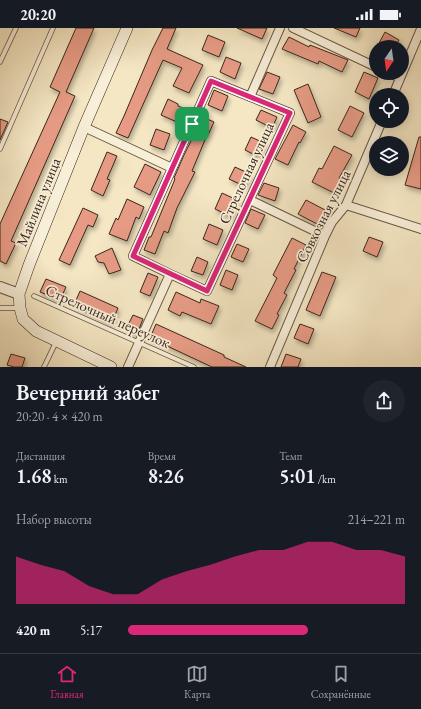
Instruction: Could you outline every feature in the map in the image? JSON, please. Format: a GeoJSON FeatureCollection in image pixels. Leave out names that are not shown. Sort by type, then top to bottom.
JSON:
{"type":"FeatureCollection","features":[{"type":"Feature","properties":{"kind":"main road","name":"Майлина улица"},"geometry":{"type":"LineString","coordinates":[[111,367],[36,331],[23,319],[20,308],[19,294],[84,127],[127,28]]}},
{"type":"Feature","properties":{"kind":"street"},"geometry":{"type":"LineString","coordinates":[[250,97],[280,28]]}},
{"type":"Feature","properties":{"kind":"street"},"geometry":{"type":"LineString","coordinates":[[293,28],[369,63]]}},
{"type":"Feature","properties":{"kind":"street"},"geometry":{"type":"LineString","coordinates":[[409,57],[421,29]]}},
{"type":"Feature","properties":{"kind":"street","name":"Стрелочная улица"},"geometry":{"type":"LineString","coordinates":[[211,81],[250,97],[290,113],[207,291],[133,256],[211,81]]}},
{"type":"Feature","properties":{"kind":"street"},"geometry":{"type":"LineString","coordinates":[[84,127],[172,168]]}},
{"type":"Feature","properties":{"kind":"street","name":"Совхозная улица"},"geometry":{"type":"LineString","coordinates":[[270,367],[332,222],[346,205],[379,128]]}},
{"type":"Feature","properties":{"kind":"street"},"geometry":{"type":"LineString","coordinates":[[250,200],[326,236]]}},
{"type":"Feature","properties":{"kind":"street"},"geometry":{"type":"LineString","coordinates":[[346,205],[421,229]]}},
{"type":"Feature","properties":{"kind":"street"},"geometry":{"type":"LineString","coordinates":[[128,367],[170,274]]}},
{"type":"Feature","properties":{"kind":"street"},"geometry":{"type":"LineString","coordinates":[[0,287],[19,294]]}},
{"type":"Feature","properties":{"kind":"lane"},"geometry":{"type":"LineString","coordinates":[[0,62],[16,28]]}},
{"type":"Feature","properties":{"kind":"lane"},"geometry":{"type":"LineString","coordinates":[[0,146],[53,28]]}},
{"type":"Feature","properties":{"kind":"lane","name":"Стрелочный переулок"},"geometry":{"type":"LineString","coordinates":[[34,296],[139,344],[194,367]]}},
{"type":"Feature","properties":{"kind":"lane"},"geometry":{"type":"LineString","coordinates":[[0,308],[20,308]]}},
{"type":"Feature","properties":{"kind":"lane"},"geometry":{"type":"LineString","coordinates":[[44,367],[56,341]]}},
{"type":"Feature","properties":{"kind":"building"},"geometry":{"type":"Polygon","coordinates":[[[76,28],[94,28],[66,92],[75,96],[11,241],[16,243],[6,264],[0,261],[0,224],[60,92],[50,87],[76,28]]]}},
{"type":"Feature","properties":{"kind":"building"},"geometry":{"type":"Polygon","coordinates":[[[163,28],[176,28],[167,49],[203,65],[189,93],[173,86],[182,68],[163,60],[128,138],[116,133],[163,28]]]}},
{"type":"Feature","properties":{"kind":"building"},"geometry":{"type":"Polygon","coordinates":[[[237,28],[267,28],[262,39],[237,28]]]}},
{"type":"Feature","properties":{"kind":"building"},"geometry":{"type":"Polygon","coordinates":[[[334,28],[360,28],[356,37],[334,28]]]}},
{"type":"Feature","properties":{"kind":"building"},"geometry":{"type":"Polygon","coordinates":[[[385,32],[399,40],[381,40],[385,32]]]}},
{"type":"Feature","properties":{"kind":"building"},"geometry":{"type":"Polygon","coordinates":[[[208,35],[225,42],[219,57],[202,50],[208,35]]]}},
{"type":"Feature","properties":{"kind":"building"},"geometry":{"type":"Polygon","coordinates":[[[289,37],[309,47],[310,45],[348,60],[342,72],[319,61],[318,64],[282,49],[289,37]]]}},
{"type":"Feature","properties":{"kind":"building"},"geometry":{"type":"Polygon","coordinates":[[[226,57],[241,63],[235,79],[220,72],[226,57]]]}},
{"type":"Feature","properties":{"kind":"building"},"geometry":{"type":"Polygon","coordinates":[[[267,72],[280,77],[273,94],[259,89],[267,72]]]}},
{"type":"Feature","properties":{"kind":"building"},"geometry":{"type":"Polygon","coordinates":[[[364,72],[369,74],[369,80],[377,80],[374,88],[369,88],[369,99],[355,92],[364,72]]]}},
{"type":"Feature","properties":{"kind":"building"},"geometry":{"type":"Polygon","coordinates":[[[308,84],[321,117],[308,123],[294,90],[308,84]]]}},
{"type":"Feature","properties":{"kind":"building"},"geometry":{"type":"Polygon","coordinates":[[[214,90],[228,96],[222,111],[208,105],[214,90]]]}},
{"type":"Feature","properties":{"kind":"building"},"geometry":{"type":"Polygon","coordinates":[[[168,99],[183,108],[177,122],[161,115],[168,99]]]}},
{"type":"Feature","properties":{"kind":"building"},"geometry":{"type":"Polygon","coordinates":[[[350,106],[364,113],[352,137],[338,130],[350,106]]]}},
{"type":"Feature","properties":{"kind":"building"},"geometry":{"type":"Polygon","coordinates":[[[261,110],[277,117],[272,128],[256,120],[261,110]]]}},
{"type":"Feature","properties":{"kind":"building"},"geometry":{"type":"Polygon","coordinates":[[[203,117],[214,122],[192,171],[195,172],[177,208],[168,233],[164,231],[155,254],[144,250],[149,237],[151,237],[184,155],[203,117]]]}},
{"type":"Feature","properties":{"kind":"building"},"geometry":{"type":"Polygon","coordinates":[[[0,119],[8,122],[0,140],[0,119]]]}},
{"type":"Feature","properties":{"kind":"building"},"geometry":{"type":"Polygon","coordinates":[[[293,125],[306,132],[300,143],[299,142],[288,165],[275,159],[293,125]]]}},
{"type":"Feature","properties":{"kind":"building"},"geometry":{"type":"Polygon","coordinates":[[[156,129],[170,134],[164,150],[150,145],[156,129]]]}},
{"type":"Feature","properties":{"kind":"building"},"geometry":{"type":"Polygon","coordinates":[[[251,137],[264,143],[257,156],[245,150],[251,137]]]}},
{"type":"Feature","properties":{"kind":"building"},"geometry":{"type":"Polygon","coordinates":[[[419,137],[421,137],[421,189],[405,185],[408,176],[409,176],[419,137]]]}},
{"type":"Feature","properties":{"kind":"building"},"geometry":{"type":"Polygon","coordinates":[[[334,146],[352,155],[339,178],[341,179],[334,193],[312,182],[319,168],[322,169],[334,146]]]}},
{"type":"Feature","properties":{"kind":"building"},"geometry":{"type":"Polygon","coordinates":[[[107,152],[117,156],[107,179],[110,180],[103,196],[91,190],[107,152]]]}},
{"type":"Feature","properties":{"kind":"building"},"geometry":{"type":"Polygon","coordinates":[[[145,164],[161,172],[150,195],[134,187],[145,164]]]}},
{"type":"Feature","properties":{"kind":"building"},"geometry":{"type":"Polygon","coordinates":[[[235,167],[250,174],[244,186],[229,179],[235,167]]]}},
{"type":"Feature","properties":{"kind":"building"},"geometry":{"type":"Polygon","coordinates":[[[264,183],[279,188],[275,201],[258,195],[264,183]]]}},
{"type":"Feature","properties":{"kind":"building"},"geometry":{"type":"Polygon","coordinates":[[[222,193],[237,200],[230,216],[215,209],[222,193]]]}},
{"type":"Feature","properties":{"kind":"building"},"geometry":{"type":"Polygon","coordinates":[[[127,199],[144,207],[139,219],[136,217],[127,241],[109,234],[116,218],[118,220],[127,199]]]}},
{"type":"Feature","properties":{"kind":"building"},"geometry":{"type":"Polygon","coordinates":[[[306,200],[327,211],[319,225],[298,214],[306,200]]]}},
{"type":"Feature","properties":{"kind":"building"},"geometry":{"type":"Polygon","coordinates":[[[83,208],[98,215],[93,227],[88,225],[70,265],[59,260],[83,208]]]}},
{"type":"Feature","properties":{"kind":"building"},"geometry":{"type":"Polygon","coordinates":[[[251,209],[265,215],[258,229],[245,223],[251,209]]]}},
{"type":"Feature","properties":{"kind":"building"},"geometry":{"type":"Polygon","coordinates":[[[209,224],[223,230],[217,245],[203,239],[209,224]]]}},
{"type":"Feature","properties":{"kind":"building"},"geometry":{"type":"Polygon","coordinates":[[[369,237],[383,242],[377,257],[363,251],[369,237]]]}},
{"type":"Feature","properties":{"kind":"building"},"geometry":{"type":"Polygon","coordinates":[[[292,238],[306,245],[294,269],[296,270],[284,293],[287,295],[277,314],[279,315],[272,329],[255,321],[277,278],[273,275],[292,238]]]}},
{"type":"Feature","properties":{"kind":"building"},"geometry":{"type":"Polygon","coordinates":[[[237,244],[249,249],[243,262],[231,257],[237,244]]]}},
{"type":"Feature","properties":{"kind":"building"},"geometry":{"type":"Polygon","coordinates":[[[112,248],[121,270],[109,274],[104,263],[98,262],[95,256],[112,248]]]}},
{"type":"Feature","properties":{"kind":"building"},"geometry":{"type":"Polygon","coordinates":[[[197,257],[208,262],[203,275],[191,271],[197,257]]]}},
{"type":"Feature","properties":{"kind":"building"},"geometry":{"type":"Polygon","coordinates":[[[226,270],[238,275],[232,290],[220,285],[226,270]]]}},
{"type":"Feature","properties":{"kind":"building"},"geometry":{"type":"Polygon","coordinates":[[[322,272],[336,277],[320,316],[306,310],[322,272]]]}},
{"type":"Feature","properties":{"kind":"building"},"geometry":{"type":"Polygon","coordinates":[[[148,273],[158,277],[150,296],[140,292],[148,273]]]}},
{"type":"Feature","properties":{"kind":"building"},"geometry":{"type":"Polygon","coordinates":[[[46,279],[66,287],[60,300],[40,292],[46,279]]]}},
{"type":"Feature","properties":{"kind":"building"},"geometry":{"type":"Polygon","coordinates":[[[80,291],[118,308],[112,323],[74,305],[80,291]]]}},
{"type":"Feature","properties":{"kind":"building"},"geometry":{"type":"Polygon","coordinates":[[[176,292],[200,303],[201,299],[219,306],[211,324],[182,312],[180,316],[168,310],[176,292]]]}},
{"type":"Feature","properties":{"kind":"building"},"geometry":{"type":"Polygon","coordinates":[[[133,315],[143,319],[137,334],[126,329],[133,315]]]}},
{"type":"Feature","properties":{"kind":"building"},"geometry":{"type":"Polygon","coordinates":[[[156,324],[224,355],[224,357],[246,367],[212,367],[150,338],[156,324]]]}},
{"type":"Feature","properties":{"kind":"building"},"geometry":{"type":"Polygon","coordinates":[[[300,324],[314,329],[308,344],[294,338],[300,324]]]}},
{"type":"Feature","properties":{"kind":"building"},"geometry":{"type":"Polygon","coordinates":[[[11,354],[25,358],[22,367],[7,365],[11,354]]]}},
{"type":"Feature","properties":{"kind":"building"},"geometry":{"type":"Polygon","coordinates":[[[286,354],[301,359],[298,367],[281,367],[286,354]]]}},
{"type":"Feature","properties":{"kind":"route"},"geometry":{"type":"LineString","coordinates":[[211,81],[290,113],[207,291],[133,256],[192,124],[211,81]]}}]}
